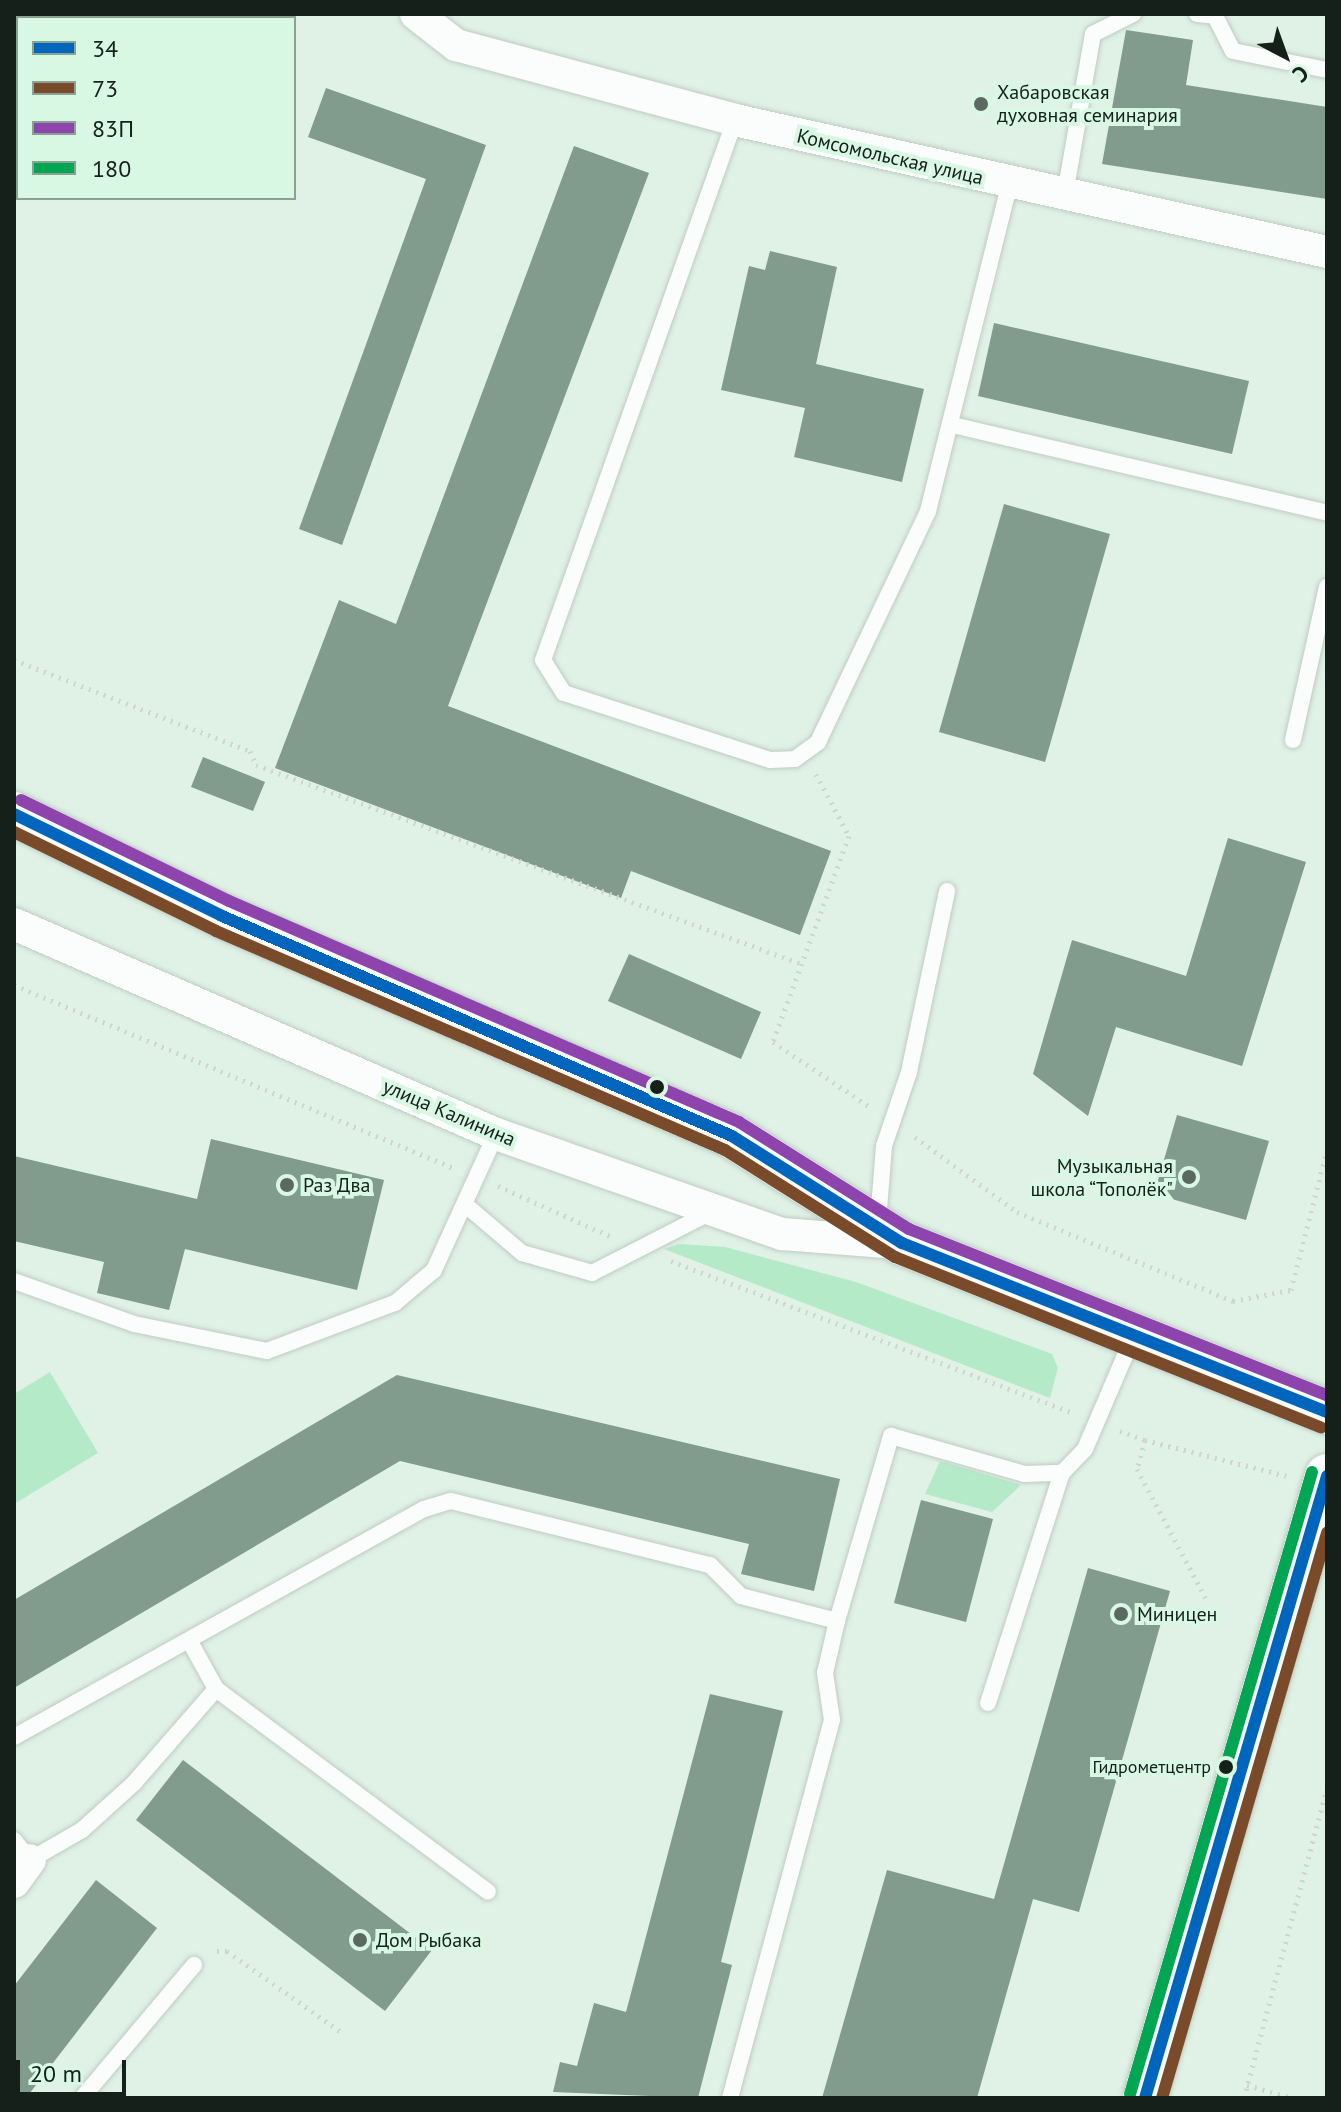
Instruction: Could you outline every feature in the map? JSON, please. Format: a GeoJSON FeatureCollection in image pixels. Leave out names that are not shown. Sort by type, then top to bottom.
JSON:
{"type":"FeatureCollection","features":[{"type":"Feature","properties":{"kind":"main road","name":"улица Калинина"},"geometry":{"type":"LineString","coordinates":[[14,814],[222,916],[732,1136],[890,1236],[1133,1337],[1327,1412]]}},
{"type":"Feature","properties":{"kind":"main road"},"geometry":{"type":"LineString","coordinates":[[1148,2097],[1327,1476]]}},
{"type":"Feature","properties":{"kind":"street","name":"Комсомольская улица"},"geometry":{"type":"LineString","coordinates":[[416,14],[456,45],[735,120],[1009,185],[1065,194],[1327,252]]}},
{"type":"Feature","properties":{"kind":"street","name":"улица Калинина"},"geometry":{"type":"LineString","coordinates":[[14,924],[496,1134],[712,1211],[782,1234],[890,1236]]}},
{"type":"Feature","properties":{"kind":"lane"},"geometry":{"type":"LineString","coordinates":[[1065,194],[1093,34],[1133,14]]}},
{"type":"Feature","properties":{"kind":"lane"},"geometry":{"type":"LineString","coordinates":[[1197,14],[1215,16],[1233,51],[1327,70]]}},
{"type":"Feature","properties":{"kind":"lane"},"geometry":{"type":"LineString","coordinates":[[735,120],[543,660],[564,693],[770,760],[805,752],[818,742],[928,511],[953,425],[1009,185]]}},
{"type":"Feature","properties":{"kind":"lane"},"geometry":{"type":"LineString","coordinates":[[953,425],[1327,513]]}},
{"type":"Feature","properties":{"kind":"lane"},"geometry":{"type":"LineString","coordinates":[[1293,740],[1327,587]]}},
{"type":"Feature","properties":{"kind":"lane"},"geometry":{"type":"LineString","coordinates":[[890,1236],[878,1174],[947,891]]}},
{"type":"Feature","properties":{"kind":"lane"},"geometry":{"type":"LineString","coordinates":[[14,1281],[134,1324],[267,1351],[395,1303],[434,1270],[468,1207],[496,1134]]}},
{"type":"Feature","properties":{"kind":"lane"},"geometry":{"type":"LineString","coordinates":[[468,1207],[522,1253],[592,1273],[712,1211]]}},
{"type":"Feature","properties":{"kind":"lane"},"geometry":{"type":"LineString","coordinates":[[988,1703],[1062,1473],[1085,1449],[1133,1337]]}},
{"type":"Feature","properties":{"kind":"lane"},"geometry":{"type":"LineString","coordinates":[[730,2098],[832,1720],[825,1673],[891,1436],[1024,1474],[1062,1473]]}},
{"type":"Feature","properties":{"kind":"lane"},"geometry":{"type":"LineString","coordinates":[[14,1737],[190,1642],[424,1509],[451,1501],[710,1565],[741,1596],[837,1621]]}},
{"type":"Feature","properties":{"kind":"lane"},"geometry":{"type":"LineString","coordinates":[[190,1642],[216,1689],[488,1892]]}},
{"type":"Feature","properties":{"kind":"lane"},"geometry":{"type":"LineString","coordinates":[[19,1861],[102,1815],[216,1689]]}},
{"type":"Feature","properties":{"kind":"lane"},"geometry":{"type":"LineString","coordinates":[[82,2098],[194,1965]]}},
{"type":"Feature","properties":{"kind":"path"},"geometry":{"type":"LineString","coordinates":[[14,660],[250,751],[256,765],[802,964]]}},
{"type":"Feature","properties":{"kind":"path"},"geometry":{"type":"LineString","coordinates":[[805,752],[849,836],[773,1042],[1017,1212],[1233,1301],[1291,1290],[1327,1150]]}},
{"type":"Feature","properties":{"kind":"path"},"geometry":{"type":"LineString","coordinates":[[1145,1440],[1243,1465]]}},
{"type":"Feature","properties":{"kind":"path"},"geometry":{"type":"LineString","coordinates":[[1244,2098],[1327,1788]]}},
{"type":"Feature","properties":{"kind":"path"},"geometry":{"type":"LineString","coordinates":[[194,1965],[207,1951],[227,1951],[344,2034]]}},
{"type":"Feature","properties":{"kind":"path"},"geometry":{"type":"LineString","coordinates":[[1247,2085],[1292,2098]]}},
{"type":"Feature","properties":{"kind":"green space"},"geometry":{"type":"Polygon","coordinates":[[[679,1244],[725,1247],[856,1282],[1052,1354],[1058,1368],[1050,1398],[664,1249],[679,1244]]]}},
{"type":"Feature","properties":{"kind":"green space"},"geometry":{"type":"Polygon","coordinates":[[[50,1372],[98,1453],[14,1504],[14,1394],[50,1372]]]}},
{"type":"Feature","properties":{"kind":"green space"},"geometry":{"type":"Polygon","coordinates":[[[940,1461],[1021,1485],[992,1512],[925,1494],[940,1461]]]}},
{"type":"Feature","properties":{"kind":"building"},"geometry":{"type":"Polygon","coordinates":[[[1126,30],[1193,40],[1186,85],[1327,107],[1327,199],[1102,164],[1126,30]]]}},
{"type":"Feature","properties":{"kind":"building"},"geometry":{"type":"Polygon","coordinates":[[[326,88],[486,145],[342,545],[299,529],[426,179],[308,137],[326,88]]]}},
{"type":"Feature","properties":{"kind":"building"},"geometry":{"type":"Polygon","coordinates":[[[574,146],[649,173],[448,706],[831,851],[800,935],[631,871],[621,898],[275,768],[339,600],[396,624],[574,146]]]}},
{"type":"Feature","properties":{"kind":"building"},"geometry":{"type":"Polygon","coordinates":[[[770,251],[837,267],[816,364],[924,389],[902,482],[794,457],[805,408],[721,390],[749,266],[765,270],[770,251]]]}},
{"type":"Feature","properties":{"kind":"building"},"geometry":{"type":"Polygon","coordinates":[[[994,323],[1249,381],[1232,454],[978,396],[994,323]]]}},
{"type":"Feature","properties":{"kind":"building"},"geometry":{"type":"Polygon","coordinates":[[[1004,504],[1110,534],[1045,762],[939,732],[1004,504]]]}},
{"type":"Feature","properties":{"kind":"building"},"geometry":{"type":"Polygon","coordinates":[[[203,757],[265,782],[253,811],[191,787],[203,757]]]}},
{"type":"Feature","properties":{"kind":"building"},"geometry":{"type":"Polygon","coordinates":[[[1228,838],[1306,862],[1242,1066],[1116,1027],[1088,1116],[1033,1074],[1072,940],[1186,976],[1228,838]]]}},
{"type":"Feature","properties":{"kind":"building"},"geometry":{"type":"Polygon","coordinates":[[[629,954],[761,1012],[741,1059],[608,1001],[629,954]]]}},
{"type":"Feature","properties":{"kind":"building","name":"Музыкальная школа “Тополёк\""},"geometry":{"type":"Polygon","coordinates":[[[1177,1115],[1269,1141],[1246,1220],[1154,1194],[1177,1115]]]}},
{"type":"Feature","properties":{"kind":"building"},"geometry":{"type":"Polygon","coordinates":[[[211,1139],[384,1180],[357,1290],[185,1249],[169,1310],[97,1293],[104,1262],[14,1241],[14,1156],[197,1199],[211,1139]]]}},
{"type":"Feature","properties":{"kind":"building"},"geometry":{"type":"Polygon","coordinates":[[[397,1375],[840,1479],[814,1591],[741,1574],[749,1544],[400,1461],[14,1688],[14,1600],[397,1375]]]}},
{"type":"Feature","properties":{"kind":"building"},"geometry":{"type":"Polygon","coordinates":[[[921,1500],[993,1519],[966,1622],[894,1603],[921,1500]]]}},
{"type":"Feature","properties":{"kind":"building"},"geometry":{"type":"Polygon","coordinates":[[[1088,1568],[1170,1591],[1079,1912],[1033,1899],[977,2098],[822,2098],[887,1870],[994,1899],[1088,1568]]]}},
{"type":"Feature","properties":{"kind":"building"},"geometry":{"type":"Polygon","coordinates":[[[710,1694],[783,1711],[721,1962],[732,1965],[698,2098],[553,2092],[560,2062],[577,2066],[594,2003],[626,2012],[710,1694]]]}},
{"type":"Feature","properties":{"kind":"building"},"geometry":{"type":"Polygon","coordinates":[[[183,1760],[432,1950],[385,2011],[136,1820],[183,1760]]]}},
{"type":"Feature","properties":{"kind":"building"},"geometry":{"type":"Polygon","coordinates":[[[96,1880],[157,1928],[26,2098],[14,2098],[14,1986],[96,1880]]]}},
{"type":"Feature","properties":{"kind":"transit line","name":"83П"},"geometry":{"type":"LineString","coordinates":[[21,800],[229,901],[739,1122],[909,1229],[1327,1395]]}},
{"type":"Feature","properties":{"kind":"transit line","name":"34"},"geometry":{"type":"LineString","coordinates":[[14,814],[222,916],[732,1136],[902,1243],[1327,1412]]}},
{"type":"Feature","properties":{"kind":"transit line","name":"73"},"geometry":{"type":"LineString","coordinates":[[14,832],[216,931],[725,1150],[895,1257],[1321,1427]]}},
{"type":"Feature","properties":{"kind":"transit line","name":"180"},"geometry":{"type":"LineString","coordinates":[[1130,2094],[1312,1472]]}},
{"type":"Feature","properties":{"kind":"transit line","name":"34"},"geometry":{"type":"LineString","coordinates":[[1145,2098],[1327,1476]]}},
{"type":"Feature","properties":{"kind":"transit line","name":"73"},"geometry":{"type":"LineString","coordinates":[[1162,2098],[1327,1533]]}},
{"type":"Feature","properties":{"kind":"place","name":"Хабаровская духовная семинария"},"geometry":{"type":"Point","coordinates":[981,104]}},
{"type":"Feature","properties":{"kind":"place","name":"Музыкальная школа “Тополёк\""},"geometry":{"type":"Point","coordinates":[1189,1177]}},
{"type":"Feature","properties":{"kind":"place","name":"Раз Два"},"geometry":{"type":"Point","coordinates":[287,1185]}},
{"type":"Feature","properties":{"kind":"place","name":"Миницен"},"geometry":{"type":"Point","coordinates":[1121,1614]}},
{"type":"Feature","properties":{"kind":"place","name":"Гидрометцентр"},"geometry":{"type":"Point","coordinates":[1226,1767]}},
{"type":"Feature","properties":{"kind":"place","name":"Дом Рыбака"},"geometry":{"type":"Point","coordinates":[360,1940]}}]}
